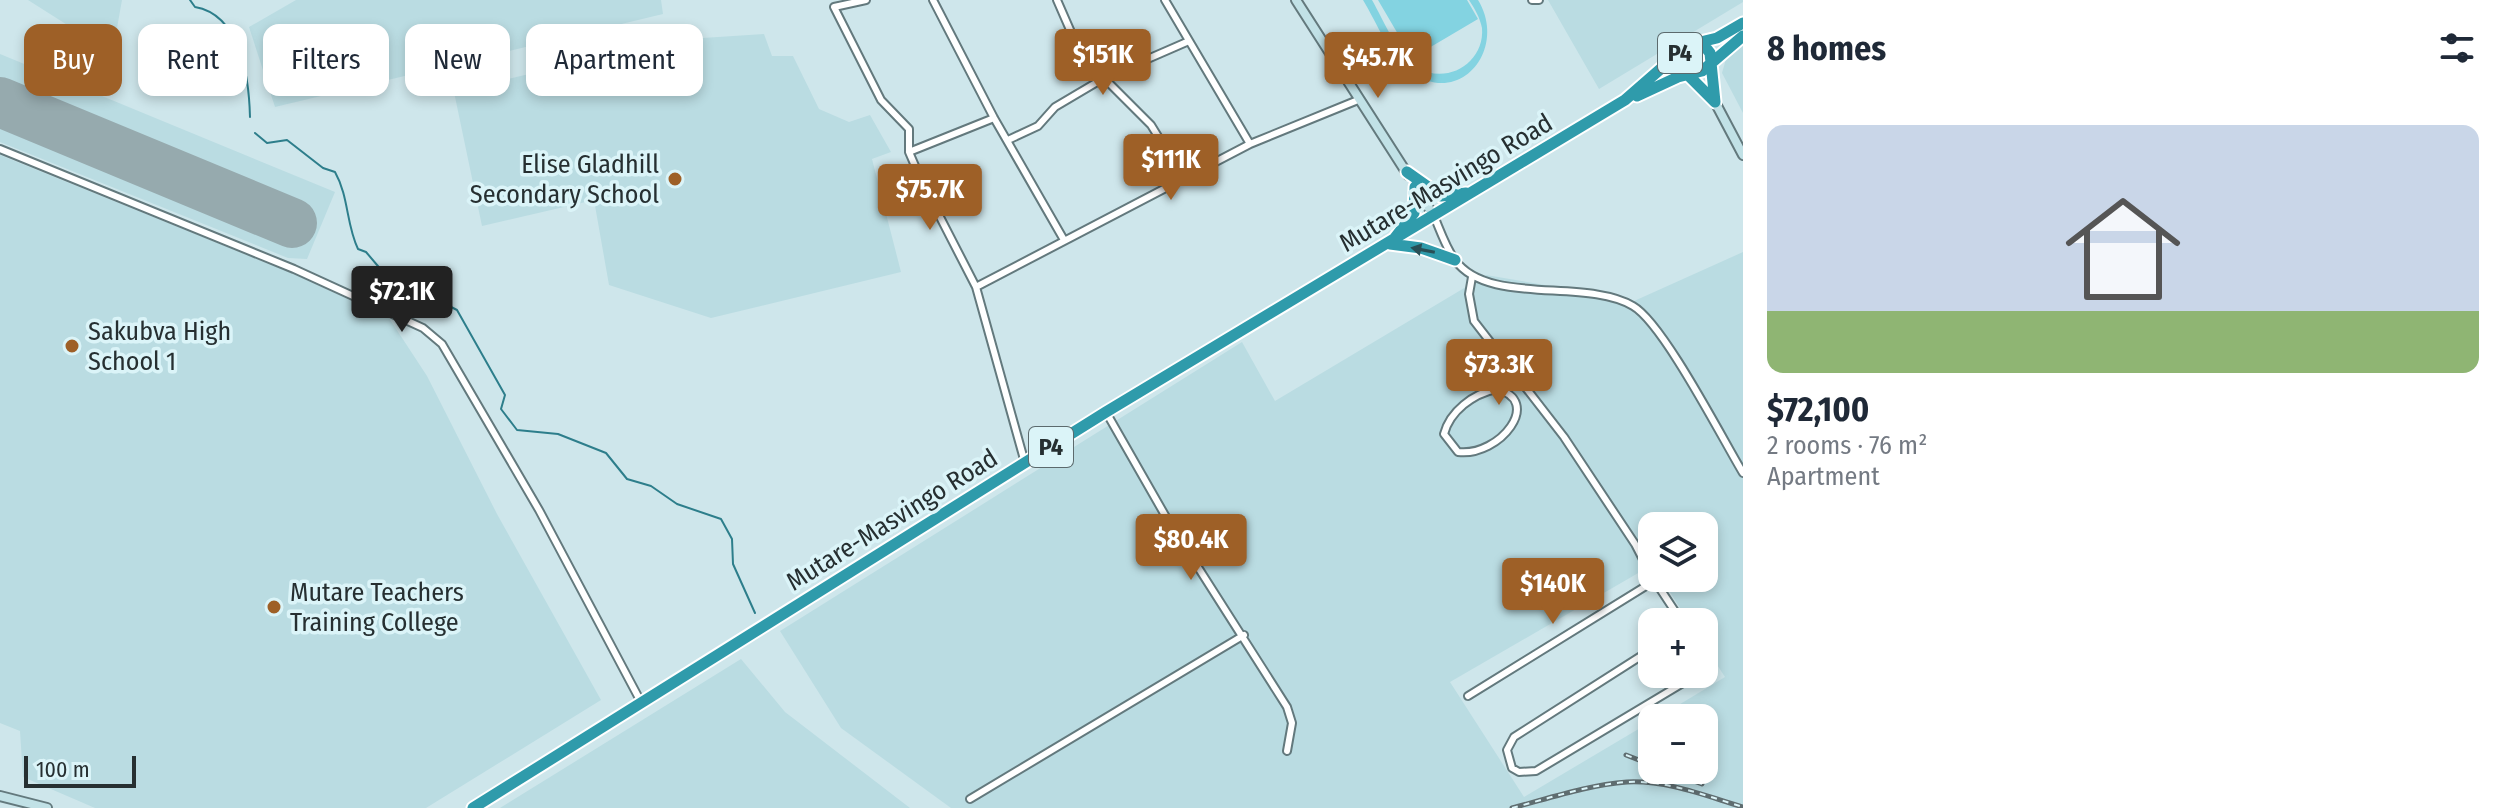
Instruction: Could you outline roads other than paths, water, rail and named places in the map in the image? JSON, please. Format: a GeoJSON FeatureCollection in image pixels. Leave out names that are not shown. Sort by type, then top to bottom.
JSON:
{"type":"FeatureCollection","features":[{"type":"Feature","properties":{"kind":"highway","name":"Mutare-Masvingo Road"},"geometry":{"type":"LineString","coordinates":[[1625,100],[1688,45],[1703,44],[1743,23]]}},
{"type":"Feature","properties":{"kind":"highway","name":"Mutare-Masvingo Road"},"geometry":{"type":"LineString","coordinates":[[473,808],[1106,412],[1625,100],[1702,71],[1743,36]]}},
{"type":"Feature","properties":{"kind":"highway"},"geometry":{"type":"LineString","coordinates":[[1703,44],[1711,61],[1715,102]]}},
{"type":"Feature","properties":{"kind":"highway"},"geometry":{"type":"LineString","coordinates":[[1679,54],[1681,66],[1715,102]]}},
{"type":"Feature","properties":{"kind":"highway"},"geometry":{"type":"LineString","coordinates":[[1407,172],[1441,196],[1475,191]]}},
{"type":"Feature","properties":{"kind":"highway"},"geometry":{"type":"LineString","coordinates":[[1390,244],[1414,213],[1415,187]]}},
{"type":"Feature","properties":{"kind":"highway"},"geometry":{"type":"LineString","coordinates":[[1390,244],[1421,248],[1455,260]]}},
{"type":"Feature","properties":{"kind":"street"},"geometry":{"type":"LineString","coordinates":[[866,0],[834,7],[881,100],[909,129],[909,152],[976,287],[1025,463]]}},
{"type":"Feature","properties":{"kind":"street"},"geometry":{"type":"LineString","coordinates":[[933,0],[994,118],[1064,240]]}},
{"type":"Feature","properties":{"kind":"street"},"geometry":{"type":"LineString","coordinates":[[1057,0],[1081,55],[1151,125],[1183,177]]}},
{"type":"Feature","properties":{"kind":"street"},"geometry":{"type":"LineString","coordinates":[[1165,0],[1250,144]]}},
{"type":"Feature","properties":{"kind":"street"},"geometry":{"type":"LineString","coordinates":[[1296,0],[1434,216],[1455,260],[1472,277],[1515,286],[1609,295],[1635,306],[1656,327],[1743,473]]}},
{"type":"Feature","properties":{"kind":"street"},"geometry":{"type":"LineString","coordinates":[[1532,0],[1539,0]]}},
{"type":"Feature","properties":{"kind":"street"},"geometry":{"type":"LineString","coordinates":[[1008,140],[1038,126],[1055,107],[1104,78],[1189,41]]}},
{"type":"Feature","properties":{"kind":"street"},"geometry":{"type":"LineString","coordinates":[[976,287],[1250,144],[1358,100]]}},
{"type":"Feature","properties":{"kind":"street"},"geometry":{"type":"LineString","coordinates":[[1715,102],[1743,155]]}},
{"type":"Feature","properties":{"kind":"street"},"geometry":{"type":"LineString","coordinates":[[909,152],[994,118]]}},
{"type":"Feature","properties":{"kind":"street"},"geometry":{"type":"LineString","coordinates":[[0,149],[294,269],[423,328],[442,344],[546,524],[641,702]]}},
{"type":"Feature","properties":{"kind":"street"},"geometry":{"type":"LineString","coordinates":[[1472,277],[1469,294],[1474,321],[1564,437],[1638,550]]}},
{"type":"Feature","properties":{"kind":"street"},"geometry":{"type":"LineString","coordinates":[[1496,389],[1505,391],[1514,402],[1515,422],[1504,439],[1466,453],[1458,452],[1451,446],[1444,434],[1447,421],[1474,398],[1496,389]]}},
{"type":"Feature","properties":{"kind":"street"},"geometry":{"type":"LineString","coordinates":[[1106,412],[1166,517],[1244,635],[1287,707],[1292,723],[1287,751]]}},
{"type":"Feature","properties":{"kind":"street"},"geometry":{"type":"LineString","coordinates":[[1468,696],[1638,588]]}},
{"type":"Feature","properties":{"kind":"street"},"geometry":{"type":"LineString","coordinates":[[970,799],[1244,635]]}},
{"type":"Feature","properties":{"kind":"street"},"geometry":{"type":"LineString","coordinates":[[1638,658],[1514,737],[1507,750],[1512,768],[1519,772],[1536,771],[1675,688]]}},
{"type":"Feature","properties":{"kind":"street"},"geometry":{"type":"LineString","coordinates":[[0,796],[47,808]]}},
{"type":"Feature","properties":{"kind":"waterway"},"geometry":{"type":"LineString","coordinates":[[190,0],[195,7],[211,12],[232,35],[244,67],[250,117]]}},
{"type":"Feature","properties":{"kind":"waterway"},"geometry":{"type":"LineString","coordinates":[[255,133],[267,143],[287,140],[323,168],[335,172],[358,249],[366,252],[383,272],[457,310],[505,395],[501,409],[517,430],[558,434],[606,453],[627,479],[651,486],[677,504],[721,519],[732,539],[733,564],[755,613]]}},
{"type":"Feature","properties":{"kind":"railway"},"geometry":{"type":"LineString","coordinates":[[1626,755],[1638,760]]}},
{"type":"Feature","properties":{"kind":"railway"},"geometry":{"type":"LineString","coordinates":[[1512,808],[1583,789],[1627,782],[1672,786],[1743,807]]}},
{"type":"Feature","properties":{"kind":"place","name":"Elise Gladhill Secondary School"},"geometry":{"type":"Point","coordinates":[675,179]}},
{"type":"Feature","properties":{"kind":"place","name":"Sakubva High School 1"},"geometry":{"type":"Point","coordinates":[72,346]}},
{"type":"Feature","properties":{"kind":"place","name":"Mutare Teachers Training College"},"geometry":{"type":"Point","coordinates":[274,607]}}]}
